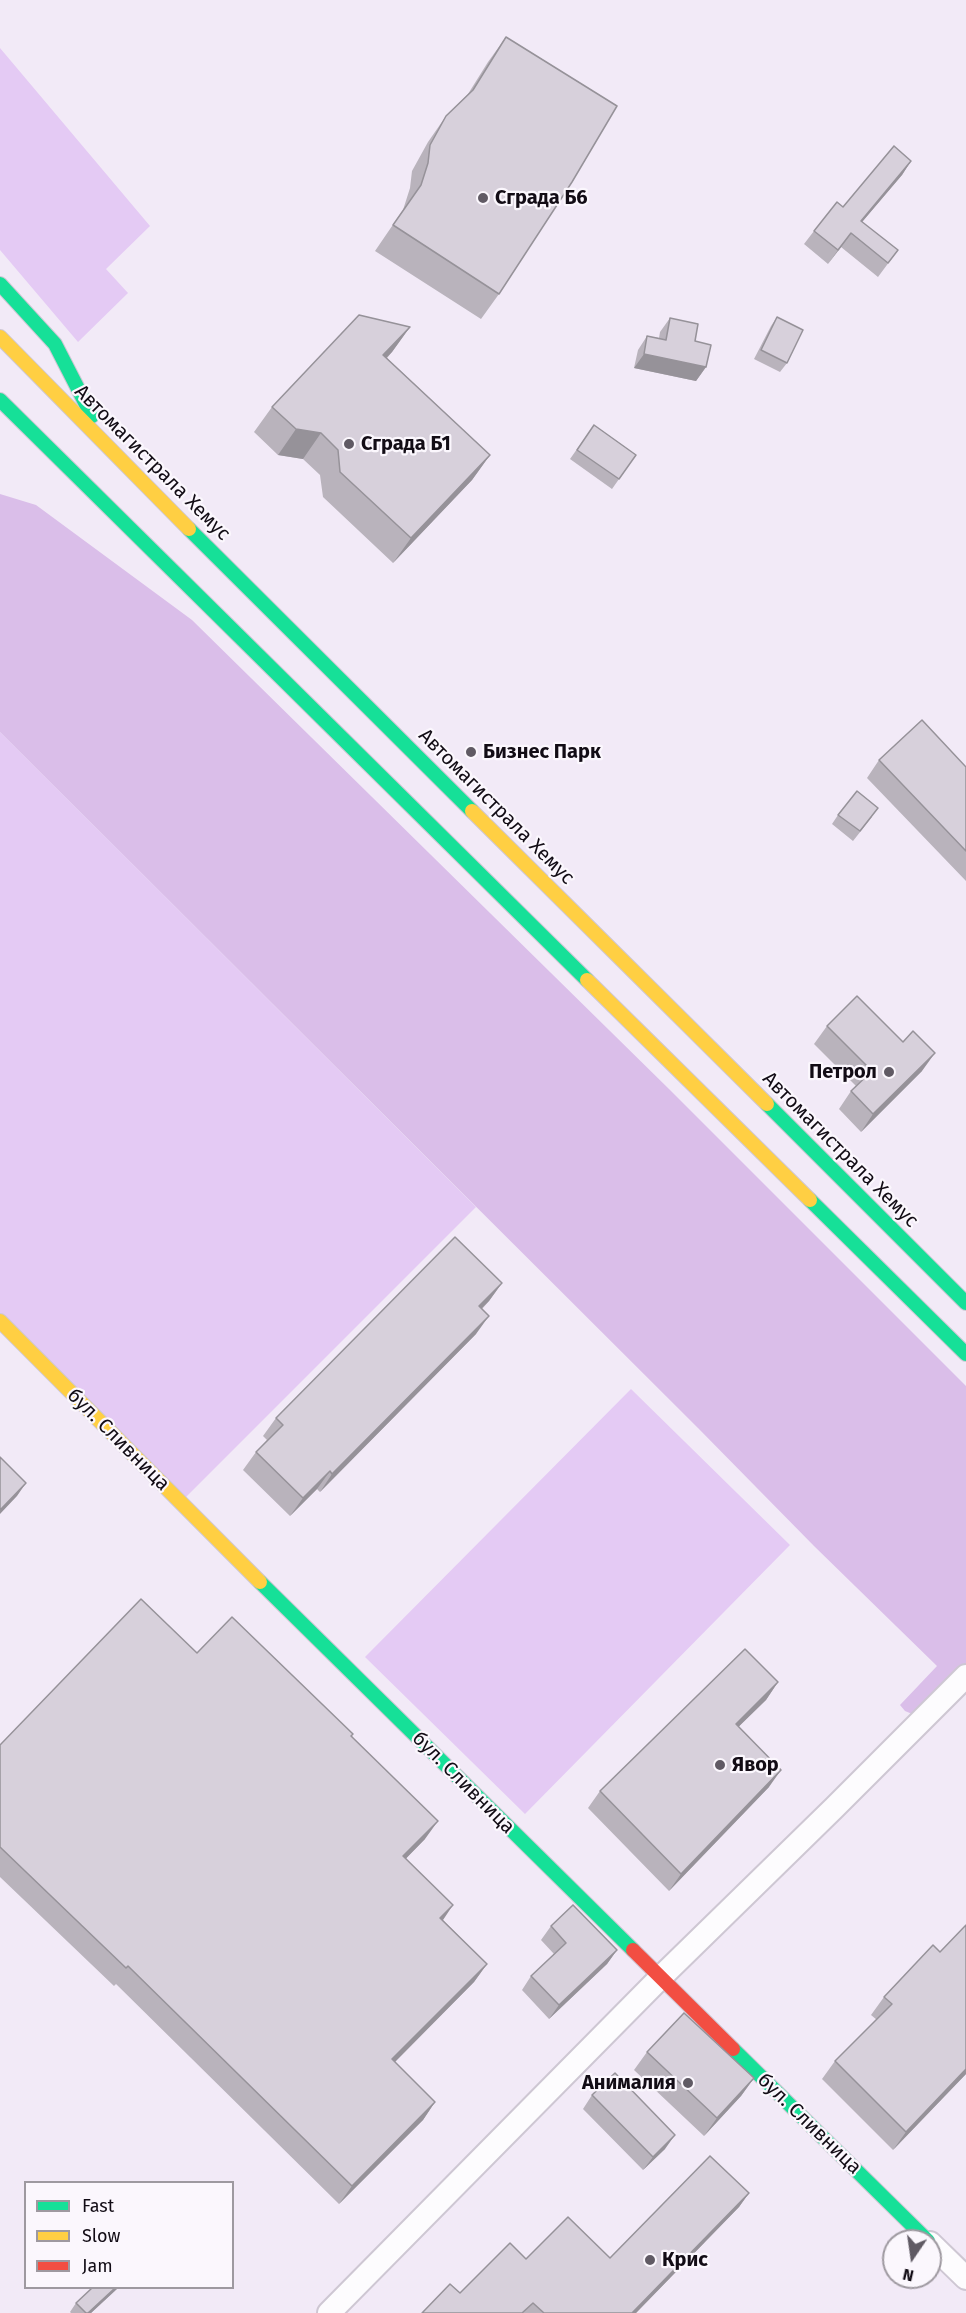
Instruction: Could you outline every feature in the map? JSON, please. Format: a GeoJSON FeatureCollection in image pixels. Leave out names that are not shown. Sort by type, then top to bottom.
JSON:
{"type":"FeatureCollection","features":[{"type":"Feature","properties":{"kind":"main road"},"geometry":{"type":"LineString","coordinates":[[0,284],[55,344],[108,447]]}},
{"type":"Feature","properties":{"kind":"main road","name":"Автомагистрала Хемус"},"geometry":{"type":"LineString","coordinates":[[0,337],[966,1303]]}},
{"type":"Feature","properties":{"kind":"main road"},"geometry":{"type":"LineString","coordinates":[[0,400],[966,1354]]}},
{"type":"Feature","properties":{"kind":"main road"},"geometry":{"type":"LineString","coordinates":[[0,419],[25,426]]}},
{"type":"Feature","properties":{"kind":"main road","name":"бул. Сливница"},"geometry":{"type":"LineString","coordinates":[[0,1322],[916,2229]]}},
{"type":"Feature","properties":{"kind":"street"},"geometry":{"type":"LineString","coordinates":[[329,2313],[660,1978],[966,1676]]}},
{"type":"Feature","properties":{"kind":"street","name":"бул. Сливница"},"geometry":{"type":"LineString","coordinates":[[942,2255],[966,2278]]}},
{"type":"Feature","properties":{"kind":"shaded area"},"geometry":{"type":"Polygon","coordinates":[[[0,48],[150,226],[106,269],[128,293],[78,342],[0,250],[0,48]]]}},
{"type":"Feature","properties":{"kind":"shaded area"},"geometry":{"type":"Polygon","coordinates":[[[0,494],[36,505],[192,620],[669,1089],[966,1386],[966,1664],[917,1716],[905,1711],[900,1705],[937,1666],[814,1546],[0,732],[0,494]]]}},
{"type":"Feature","properties":{"kind":"shaded area"},"geometry":{"type":"Polygon","coordinates":[[[0,732],[476,1207],[185,1498],[0,1319],[0,732]]]}},
{"type":"Feature","properties":{"kind":"shaded area"},"geometry":{"type":"Polygon","coordinates":[[[631,1389],[790,1545],[525,1814],[365,1657],[631,1389]]]}},
{"type":"Feature","properties":{"kind":"building","name":"Сграда Б6"},"geometry":{"type":"Polygon","coordinates":[[[506,37],[617,106],[572,182],[499,294],[393,225],[421,185],[428,163],[430,145],[446,116],[473,90],[506,37]]]}},
{"type":"Feature","properties":{"kind":"building"},"geometry":{"type":"Polygon","coordinates":[[[894,146],[911,161],[861,221],[898,250],[888,263],[851,233],[838,250],[814,231],[837,202],[843,207],[894,146]]]}},
{"type":"Feature","properties":{"kind":"building","name":"Сграда Б1"},"geometry":{"type":"Polygon","coordinates":[[[359,315],[410,327],[383,355],[490,455],[411,538],[340,472],[338,450],[321,433],[296,429],[272,407],[359,315]]]}},
{"type":"Feature","properties":{"kind":"building"},"geometry":{"type":"Polygon","coordinates":[[[777,317],[803,330],[787,363],[761,350],[777,317]]]}},
{"type":"Feature","properties":{"kind":"building"},"geometry":{"type":"Polygon","coordinates":[[[670,318],[698,324],[695,341],[711,345],[706,367],[644,354],[647,336],[666,340],[670,318]]]}},
{"type":"Feature","properties":{"kind":"building"},"geometry":{"type":"Polygon","coordinates":[[[594,425],[636,455],[619,479],[577,450],[594,425]]]}},
{"type":"Feature","properties":{"kind":"building"},"geometry":{"type":"Polygon","coordinates":[[[922,720],[966,767],[966,851],[879,760],[922,720]]]}},
{"type":"Feature","properties":{"kind":"building"},"geometry":{"type":"Polygon","coordinates":[[[857,791],[878,808],[860,831],[838,815],[857,791]]]}},
{"type":"Feature","properties":{"kind":"building"},"geometry":{"type":"Polygon","coordinates":[[[857,996],[903,1042],[913,1031],[935,1053],[873,1114],[851,1091],[872,1071],[827,1026],[857,996]]]}},
{"type":"Feature","properties":{"kind":"building"},"geometry":{"type":"Polygon","coordinates":[[[455,1237],[502,1283],[479,1306],[489,1316],[332,1474],[330,1471],[303,1498],[256,1452],[283,1425],[276,1418],[455,1237]]]}},
{"type":"Feature","properties":{"kind":"building"},"geometry":{"type":"Polygon","coordinates":[[[0,1457],[26,1483],[0,1510],[0,1457]]]}},
{"type":"Feature","properties":{"kind":"building"},"geometry":{"type":"Polygon","coordinates":[[[141,1599],[197,1653],[232,1617],[353,1734],[351,1736],[438,1821],[403,1856],[453,1905],[440,1918],[487,1964],[392,2059],[435,2102],[352,2186],[128,1966],[126,1968],[0,1847],[0,1745],[141,1599]]]}},
{"type":"Feature","properties":{"kind":"building"},"geometry":{"type":"Polygon","coordinates":[[[745,1649],[778,1682],[736,1724],[781,1770],[681,1874],[600,1791],[745,1649]]]}},
{"type":"Feature","properties":{"kind":"building"},"geometry":{"type":"Polygon","coordinates":[[[573,1905],[617,1950],[559,2005],[531,1976],[566,1943],[551,1926],[573,1905]]]}},
{"type":"Feature","properties":{"kind":"building"},"geometry":{"type":"Polygon","coordinates":[[[966,1925],[966,2069],[906,2132],[835,2061],[892,2004],[884,1997],[933,1945],[940,1952],[966,1925]]]}},
{"type":"Feature","properties":{"kind":"building"},"geometry":{"type":"Polygon","coordinates":[[[684,2013],[754,2078],[717,2118],[647,2052],[684,2013]]]}},
{"type":"Feature","properties":{"kind":"building"},"geometry":{"type":"Polygon","coordinates":[[[615,2073],[675,2135],[653,2157],[592,2095],[615,2073]]]}},
{"type":"Feature","properties":{"kind":"building"},"geometry":{"type":"Polygon","coordinates":[[[710,2156],[749,2193],[632,2313],[544,2313],[533,2303],[522,2313],[422,2313],[450,2284],[460,2293],[510,2243],[526,2259],[568,2217],[610,2258],[710,2156]]]}},
{"type":"Feature","properties":{"kind":"building"},"geometry":{"type":"Polygon","coordinates":[[[91,2289],[114,2289],[88,2313],[76,2303],[91,2289]]]}},
{"type":"Feature","properties":{"kind":"traffic: fast"},"geometry":{"type":"LineString","coordinates":[[0,284],[55,344],[92,416]]}},
{"type":"Feature","properties":{"kind":"traffic: fast"},"geometry":{"type":"LineString","coordinates":[[0,400],[587,980]]}},
{"type":"Feature","properties":{"kind":"traffic: fast"},"geometry":{"type":"LineString","coordinates":[[189,529],[472,811]]}},
{"type":"Feature","properties":{"kind":"traffic: fast"},"geometry":{"type":"LineString","coordinates":[[767,1104],[966,1303]]}},
{"type":"Feature","properties":{"kind":"traffic: fast"},"geometry":{"type":"LineString","coordinates":[[810,1200],[966,1354]]}},
{"type":"Feature","properties":{"kind":"traffic: fast"},"geometry":{"type":"LineString","coordinates":[[260,1582],[633,1950]]}},
{"type":"Feature","properties":{"kind":"traffic: fast"},"geometry":{"type":"LineString","coordinates":[[733,2049],[916,2229]]}},
{"type":"Feature","properties":{"kind":"traffic: slow"},"geometry":{"type":"LineString","coordinates":[[0,337],[189,529]]}},
{"type":"Feature","properties":{"kind":"traffic: slow"},"geometry":{"type":"LineString","coordinates":[[472,811],[767,1104]]}},
{"type":"Feature","properties":{"kind":"traffic: slow"},"geometry":{"type":"LineString","coordinates":[[587,980],[810,1200]]}},
{"type":"Feature","properties":{"kind":"traffic: slow"},"geometry":{"type":"LineString","coordinates":[[0,1321],[260,1582]]}},
{"type":"Feature","properties":{"kind":"traffic: jam"},"geometry":{"type":"LineString","coordinates":[[633,1950],[733,2049]]}},
{"type":"Feature","properties":{"kind":"place","name":"Сграда Б6"},"geometry":{"type":"Point","coordinates":[483,198]}},
{"type":"Feature","properties":{"kind":"place","name":"Сграда Б1"},"geometry":{"type":"Point","coordinates":[349,444]}},
{"type":"Feature","properties":{"kind":"place","name":"Бизнес Парк"},"geometry":{"type":"Point","coordinates":[471,752]}},
{"type":"Feature","properties":{"kind":"place","name":"Петрол"},"geometry":{"type":"Point","coordinates":[889,1072]}},
{"type":"Feature","properties":{"kind":"place","name":"Явор"},"geometry":{"type":"Point","coordinates":[720,1765]}},
{"type":"Feature","properties":{"kind":"place","name":"Анималия"},"geometry":{"type":"Point","coordinates":[688,2083]}},
{"type":"Feature","properties":{"kind":"place","name":"Крис"},"geometry":{"type":"Point","coordinates":[650,2260]}}]}
